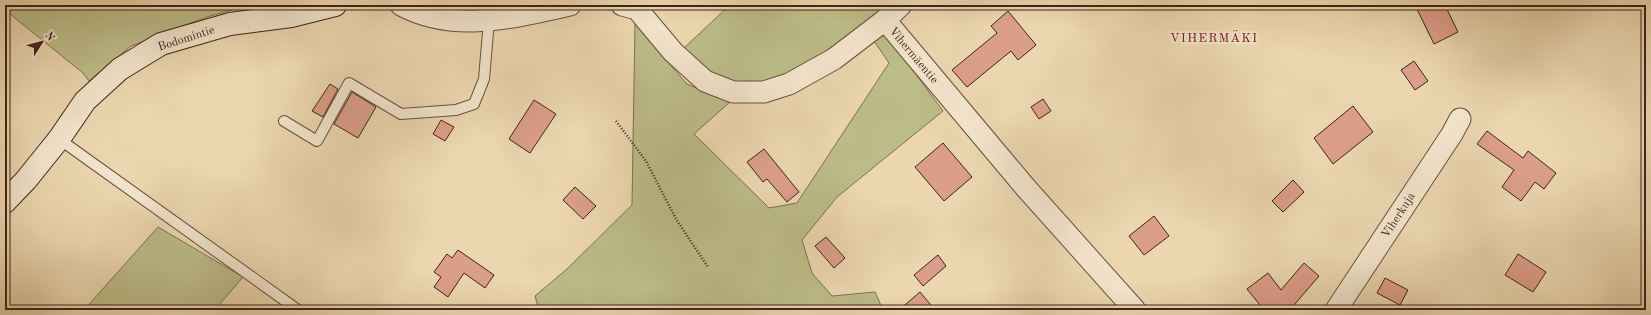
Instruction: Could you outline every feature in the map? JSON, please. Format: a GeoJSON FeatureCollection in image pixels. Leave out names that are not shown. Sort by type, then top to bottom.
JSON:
{"type":"FeatureCollection","features":[{"type":"Feature","properties":{"kind":"street","name":"Bodomintie"},"geometry":{"type":"LineString","coordinates":[[5,202],[26,180],[59,139],[85,101],[120,69],[161,44],[230,24],[291,16],[335,5]]}},
{"type":"Feature","properties":{"kind":"street"},"geometry":{"type":"LineString","coordinates":[[402,5],[431,17],[463,22],[502,20],[570,5]]}},
{"type":"Feature","properties":{"kind":"street"},"geometry":{"type":"LineString","coordinates":[[885,20],[901,5]]}},
{"type":"Feature","properties":{"kind":"street","name":"Vihermäentie"},"geometry":{"type":"LineString","coordinates":[[632,6],[673,52],[706,81],[733,92],[764,92],[789,84],[834,59],[885,20],[1026,188],[1135,310]]}},
{"type":"Feature","properties":{"kind":"street","name":"Viherkuja"},"geometry":{"type":"LineString","coordinates":[[1336,310],[1460,120]]}},
{"type":"Feature","properties":{"kind":"lane"},"geometry":{"type":"LineString","coordinates":[[284,121],[317,141],[349,83],[401,114],[456,110],[474,104],[484,79],[489,20]]}},
{"type":"Feature","properties":{"kind":"lane"},"geometry":{"type":"LineString","coordinates":[[59,139],[298,310]]}},
{"type":"Feature","properties":{"kind":"path"},"geometry":{"type":"LineString","coordinates":[[616,122],[646,161],[676,219],[708,267]]}},
{"type":"Feature","properties":{"kind":"green space"},"geometry":{"type":"Polygon","coordinates":[[[5,5],[249,5],[207,17],[131,46],[89,81],[83,73],[5,10],[5,5]]]}},
{"type":"Feature","properties":{"kind":"green space"},"geometry":{"type":"Polygon","coordinates":[[[730,5],[760,5],[765,9],[775,5],[887,5],[838,48],[790,75],[766,83],[735,85],[708,77],[684,48],[730,5]]]}},
{"type":"Feature","properties":{"kind":"green space"},"geometry":{"type":"Polygon","coordinates":[[[635,24],[687,84],[730,102],[694,134],[769,208],[797,203],[889,63],[874,41],[886,34],[943,111],[837,197],[802,240],[812,273],[832,296],[875,292],[883,310],[539,310],[535,296],[567,269],[632,205],[635,24]]]}},
{"type":"Feature","properties":{"kind":"green space"},"geometry":{"type":"Polygon","coordinates":[[[158,227],[243,277],[220,304],[223,310],[84,310],[158,227]]]}},
{"type":"Feature","properties":{"kind":"building"},"geometry":{"type":"Polygon","coordinates":[[[1415,5],[1445,5],[1458,32],[1434,44],[1415,5]]]}},
{"type":"Feature","properties":{"kind":"building"},"geometry":{"type":"Polygon","coordinates":[[[1008,11],[1036,45],[1018,60],[1011,51],[967,87],[952,70],[997,33],[991,26],[1008,11]]]}},
{"type":"Feature","properties":{"kind":"building"},"geometry":{"type":"Polygon","coordinates":[[[1414,61],[1428,81],[1415,90],[1401,70],[1414,61]]]}},
{"type":"Feature","properties":{"kind":"building"},"geometry":{"type":"Polygon","coordinates":[[[330,84],[338,89],[323,117],[312,111],[330,84]]]}},
{"type":"Feature","properties":{"kind":"building"},"geometry":{"type":"Polygon","coordinates":[[[352,92],[376,107],[358,138],[334,124],[352,92]]]}},
{"type":"Feature","properties":{"kind":"building"},"geometry":{"type":"Polygon","coordinates":[[[1043,99],[1051,111],[1039,119],[1031,107],[1043,99]]]}},
{"type":"Feature","properties":{"kind":"building"},"geometry":{"type":"Polygon","coordinates":[[[534,100],[556,114],[530,153],[509,139],[534,100]]]}},
{"type":"Feature","properties":{"kind":"building"},"geometry":{"type":"Polygon","coordinates":[[[1353,106],[1373,132],[1333,164],[1314,138],[1353,106]]]}},
{"type":"Feature","properties":{"kind":"building"},"geometry":{"type":"Polygon","coordinates":[[[441,120],[454,127],[445,141],[433,134],[441,120]]]}},
{"type":"Feature","properties":{"kind":"building"},"geometry":{"type":"Polygon","coordinates":[[[1487,131],[1523,158],[1528,151],[1556,173],[1544,189],[1535,182],[1521,201],[1502,187],[1514,170],[1477,144],[1487,131]]]}},
{"type":"Feature","properties":{"kind":"building"},"geometry":{"type":"Polygon","coordinates":[[[943,143],[972,177],[944,201],[915,167],[943,143]]]}},
{"type":"Feature","properties":{"kind":"building"},"geometry":{"type":"Polygon","coordinates":[[[764,149],[799,192],[787,202],[767,179],[763,182],[747,162],[764,149]]]}},
{"type":"Feature","properties":{"kind":"building"},"geometry":{"type":"Polygon","coordinates":[[[1293,180],[1304,192],[1283,212],[1272,201],[1293,180]]]}},
{"type":"Feature","properties":{"kind":"building"},"geometry":{"type":"Polygon","coordinates":[[[575,187],[596,206],[583,219],[563,200],[575,187]]]}},
{"type":"Feature","properties":{"kind":"building"},"geometry":{"type":"Polygon","coordinates":[[[1154,216],[1169,236],[1144,255],[1129,236],[1154,216]]]}},
{"type":"Feature","properties":{"kind":"building"},"geometry":{"type":"Polygon","coordinates":[[[826,237],[845,258],[834,268],[815,246],[826,237]]]}},
{"type":"Feature","properties":{"kind":"building"},"geometry":{"type":"Polygon","coordinates":[[[458,250],[494,275],[485,288],[464,273],[448,297],[434,287],[441,277],[434,272],[447,254],[452,258],[458,250]]]}},
{"type":"Feature","properties":{"kind":"building"},"geometry":{"type":"Polygon","coordinates":[[[1518,254],[1546,272],[1533,292],[1505,275],[1518,254]]]}},
{"type":"Feature","properties":{"kind":"building"},"geometry":{"type":"Polygon","coordinates":[[[938,255],[946,266],[923,286],[914,275],[938,255]]]}},
{"type":"Feature","properties":{"kind":"building"},"geometry":{"type":"Polygon","coordinates":[[[1304,263],[1319,276],[1288,310],[1264,310],[1247,289],[1268,273],[1281,290],[1304,263]]]}},
{"type":"Feature","properties":{"kind":"building"},"geometry":{"type":"Polygon","coordinates":[[[1385,278],[1408,290],[1400,305],[1377,293],[1385,278]]]}},
{"type":"Feature","properties":{"kind":"building"},"geometry":{"type":"Polygon","coordinates":[[[920,292],[935,310],[899,310],[920,292]]]}},
{"type":"Feature","properties":{"kind":"district","name":"VIHERMÄKI"},"geometry":{"type":"Point","coordinates":[1214,37]}}]}
